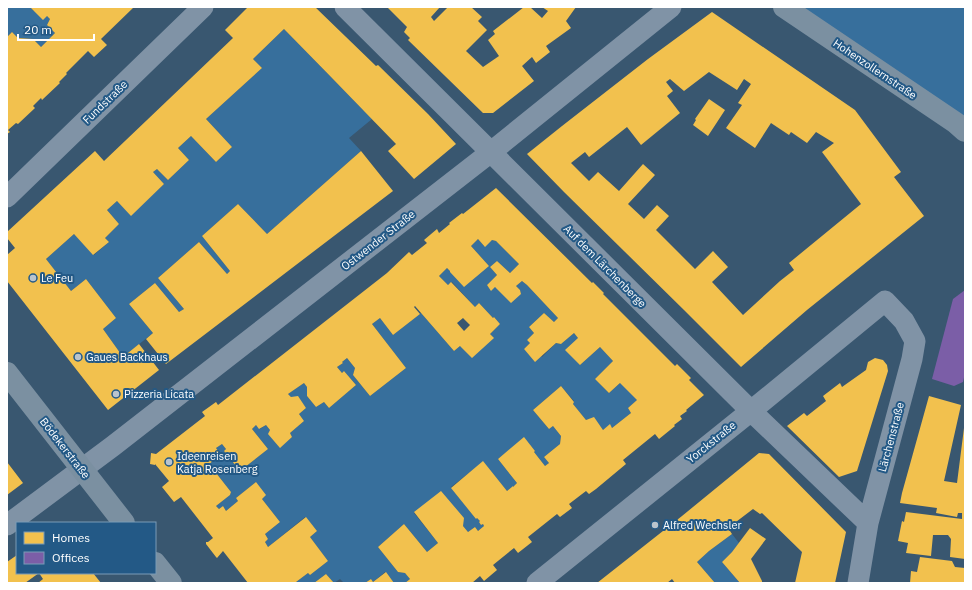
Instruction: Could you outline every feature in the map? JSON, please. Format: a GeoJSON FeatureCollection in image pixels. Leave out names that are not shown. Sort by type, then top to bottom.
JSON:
{"type":"FeatureCollection","features":[{"type":"Feature","properties":{"kind":"street","name":"Fundstraße"},"geometry":{"type":"LineString","coordinates":[[7,197],[203,7]]}},
{"type":"Feature","properties":{"kind":"street","name":"Auf dem Lärchenberge"},"geometry":{"type":"LineString","coordinates":[[345,7],[751,411],[868,523]]}},
{"type":"Feature","properties":{"kind":"street","name":"Ostwender Straße"},"geometry":{"type":"LineString","coordinates":[[7,525],[54,489],[82,470],[491,152],[671,7]]}},
{"type":"Feature","properties":{"kind":"street","name":"Hohenzollernstraße"},"geometry":{"type":"LineString","coordinates":[[784,7],[965,131]]}},
{"type":"Feature","properties":{"kind":"street","name":"Yorckstraße"},"geometry":{"type":"LineString","coordinates":[[537,583],[885,301]]}},
{"type":"Feature","properties":{"kind":"street","name":"Lärchenstraße"},"geometry":{"type":"LineString","coordinates":[[858,583],[868,523],[912,359],[915,341],[904,321],[885,301]]}},
{"type":"Feature","properties":{"kind":"street","name":"Bödekerstraße"},"geometry":{"type":"LineString","coordinates":[[7,373],[123,522]]}},
{"type":"Feature","properties":{"kind":"street"},"geometry":{"type":"LineString","coordinates":[[156,564],[171,583]]}},
{"type":"Feature","properties":{"kind":"shaded area"},"geometry":{"type":"Polygon","coordinates":[[[7,7],[30,7],[34,11],[38,7],[50,19],[47,25],[55,33],[41,47],[33,39],[18,38],[12,32],[7,37],[7,7]]]}},
{"type":"Feature","properties":{"kind":"shaded area"},"geometry":{"type":"Polygon","coordinates":[[[784,7],[965,7],[965,131],[784,7]]]}},
{"type":"Feature","properties":{"kind":"shaded area"},"geometry":{"type":"Polygon","coordinates":[[[284,29],[372,119],[349,138],[361,151],[267,234],[238,204],[202,236],[230,271],[227,274],[199,242],[158,278],[184,309],[179,312],[155,283],[129,304],[153,333],[123,357],[103,329],[116,318],[86,279],[71,291],[46,259],[74,234],[94,255],[109,242],[105,238],[119,224],[107,210],[117,201],[131,215],[164,184],[153,172],[157,169],[168,180],[189,160],[178,148],[191,136],[216,162],[232,147],[206,119],[262,68],[253,59],[284,29]]]}},
{"type":"Feature","properties":{"kind":"shaded area"},"geometry":{"type":"Polygon","coordinates":[[[478,239],[484,246],[492,240],[496,241],[519,264],[510,273],[497,261],[490,267],[497,275],[487,285],[491,290],[495,287],[521,294],[520,290],[516,286],[522,281],[558,318],[554,322],[544,313],[529,327],[534,333],[527,340],[530,343],[524,349],[535,361],[541,356],[542,357],[556,343],[561,344],[574,333],[578,338],[580,365],[600,347],[613,361],[595,379],[609,393],[626,378],[643,395],[628,408],[631,413],[612,428],[610,425],[603,430],[594,418],[586,420],[573,404],[574,401],[561,386],[533,410],[549,429],[553,426],[561,436],[560,444],[544,457],[549,463],[545,466],[524,438],[498,459],[517,483],[513,487],[507,491],[483,462],[451,487],[476,519],[477,518],[480,521],[479,522],[481,525],[483,524],[484,526],[478,531],[475,527],[468,532],[441,492],[414,513],[438,543],[427,552],[404,524],[378,547],[398,572],[405,573],[410,579],[405,583],[394,583],[385,572],[373,582],[371,579],[365,583],[344,583],[340,579],[334,583],[326,574],[314,583],[297,583],[296,582],[308,573],[310,575],[328,561],[310,537],[317,531],[305,517],[268,547],[265,542],[268,539],[265,534],[280,522],[262,499],[256,482],[236,498],[238,501],[226,511],[223,506],[219,509],[216,506],[230,495],[231,492],[209,464],[221,455],[216,448],[222,444],[226,449],[224,451],[240,471],[268,449],[252,429],[256,425],[260,429],[266,425],[270,430],[269,434],[280,447],[292,437],[290,433],[304,421],[299,414],[306,408],[298,397],[291,397],[288,394],[304,383],[307,387],[307,396],[316,407],[324,402],[329,408],[356,385],[344,371],[342,373],[337,367],[347,358],[355,368],[353,375],[370,396],[406,368],[372,324],[380,318],[393,335],[421,313],[454,351],[460,346],[493,338],[490,334],[500,324],[494,317],[493,318],[479,303],[475,307],[452,282],[448,285],[439,276],[447,268],[450,271],[489,266],[471,246],[478,239]]]}},
{"type":"Feature","properties":{"kind":"shaded area"},"geometry":{"type":"Polygon","coordinates":[[[732,534],[739,543],[722,562],[740,583],[715,583],[697,562],[732,534]]]}},
{"type":"Feature","properties":{"kind":"building: Homes"},"geometry":{"type":"Polygon","coordinates":[[[30,7],[134,7],[101,39],[107,45],[94,57],[88,51],[66,73],[67,74],[59,82],[60,83],[42,100],[41,98],[33,106],[35,108],[18,124],[16,123],[8,130],[10,132],[7,134],[7,37],[12,32],[18,38],[33,39],[41,47],[55,33],[47,25],[50,19],[47,16],[43,20],[30,7]]]}},
{"type":"Feature","properties":{"kind":"building: Homes"},"geometry":{"type":"Polygon","coordinates":[[[248,7],[315,7],[376,66],[378,65],[456,144],[414,179],[388,151],[396,144],[284,29],[253,59],[262,68],[206,119],[232,147],[216,162],[191,136],[178,148],[189,160],[168,180],[157,169],[153,172],[164,184],[131,216],[117,201],[107,210],[119,224],[105,238],[109,242],[93,255],[74,234],[46,259],[71,291],[86,279],[116,318],[103,329],[123,357],[139,344],[159,370],[108,410],[7,281],[7,255],[15,248],[7,238],[7,232],[95,151],[104,161],[233,38],[225,30],[248,7]]]}},
{"type":"Feature","properties":{"kind":"building: Homes"},"geometry":{"type":"Polygon","coordinates":[[[387,7],[440,7],[431,17],[434,21],[448,7],[471,7],[482,17],[478,21],[487,30],[466,51],[483,67],[499,56],[488,40],[495,34],[493,31],[524,7],[530,7],[542,18],[548,11],[542,7],[576,7],[566,21],[571,28],[546,46],[550,52],[536,63],[532,57],[522,66],[534,81],[493,113],[483,113],[408,40],[410,38],[404,32],[407,27],[387,7]]]}},
{"type":"Feature","properties":{"kind":"building: Homes"},"geometry":{"type":"Polygon","coordinates":[[[712,12],[855,110],[901,172],[894,177],[924,216],[807,310],[741,367],[527,154],[648,59],[712,12]],[[709,72],[684,91],[670,79],[666,82],[673,91],[667,96],[680,113],[641,145],[627,127],[589,157],[585,152],[571,163],[589,181],[598,172],[619,191],[643,164],[655,175],[628,204],[644,219],[657,205],[669,216],[656,230],[695,269],[713,251],[728,267],[712,282],[743,315],[794,270],[789,263],[861,204],[822,152],[834,143],[816,132],[807,143],[791,132],[789,135],[771,123],[755,148],[726,128],[742,105],[738,103],[751,84],[744,79],[737,90],[709,72]]]}},
{"type":"Feature","properties":{"kind":"building: Homes"},"geometry":{"type":"Polygon","coordinates":[[[709,99],[725,110],[708,136],[693,125],[696,120],[695,119],[709,99]]]}},
{"type":"Feature","properties":{"kind":"building: Homes"},"geometry":{"type":"Polygon","coordinates":[[[361,151],[393,191],[166,364],[146,339],[153,333],[129,304],[155,283],[179,312],[184,309],[158,278],[199,242],[227,274],[230,271],[202,236],[238,204],[267,234],[361,151]]]}},
{"type":"Feature","properties":{"kind":"building: Homes"},"geometry":{"type":"Polygon","coordinates":[[[496,188],[592,283],[593,282],[604,293],[603,294],[675,366],[677,364],[691,378],[689,380],[704,395],[680,416],[682,419],[674,425],[675,426],[659,439],[655,434],[623,460],[626,464],[596,489],[589,494],[586,491],[569,504],[572,508],[560,517],[557,514],[528,537],[532,542],[518,553],[514,548],[493,565],[497,570],[484,581],[480,576],[472,583],[405,583],[410,579],[405,573],[398,572],[378,547],[404,524],[427,552],[438,543],[414,512],[441,491],[464,518],[463,526],[468,532],[475,527],[478,531],[484,526],[483,524],[481,525],[479,522],[480,521],[477,518],[476,519],[451,488],[483,461],[507,491],[513,487],[517,483],[498,459],[524,437],[545,466],[549,463],[544,457],[560,444],[561,436],[553,426],[549,429],[533,410],[561,386],[586,420],[594,417],[603,430],[610,424],[612,428],[631,413],[628,408],[637,400],[620,383],[609,393],[595,379],[613,361],[600,347],[580,365],[565,350],[578,338],[574,333],[561,344],[556,343],[535,362],[524,349],[530,343],[527,340],[534,333],[529,327],[544,313],[554,322],[558,318],[522,281],[516,286],[520,290],[521,294],[511,303],[495,287],[491,291],[487,285],[497,275],[490,267],[497,261],[510,273],[519,264],[496,241],[492,240],[485,247],[478,239],[471,246],[489,266],[464,287],[447,268],[439,276],[448,285],[451,282],[475,307],[479,303],[500,324],[490,334],[494,338],[472,358],[460,346],[454,351],[415,306],[414,307],[420,314],[393,335],[380,318],[372,324],[406,368],[370,396],[353,375],[355,368],[347,358],[337,367],[342,373],[344,371],[356,385],[329,408],[324,402],[316,407],[307,396],[307,387],[304,383],[288,394],[291,397],[298,396],[306,408],[299,414],[304,421],[290,433],[292,437],[280,448],[268,434],[270,430],[266,425],[259,429],[256,425],[252,429],[268,449],[240,471],[224,451],[226,449],[222,444],[216,448],[221,455],[209,464],[231,492],[230,495],[216,506],[219,509],[223,506],[226,511],[238,501],[236,498],[256,482],[266,495],[262,499],[280,522],[265,534],[268,539],[265,542],[268,547],[306,517],[317,531],[310,537],[328,561],[310,575],[308,573],[296,582],[297,583],[248,583],[223,551],[217,558],[216,557],[206,544],[206,542],[213,538],[181,497],[174,502],[162,487],[169,481],[155,464],[150,464],[151,453],[156,454],[205,416],[202,412],[216,402],[218,405],[387,273],[409,252],[412,255],[427,243],[424,240],[437,229],[439,233],[450,224],[449,223],[462,213],[463,214],[496,188]],[[463,318],[457,323],[464,331],[470,325],[463,318]]]}},
{"type":"Feature","properties":{"kind":"building: Homes"},"geometry":{"type":"Polygon","coordinates":[[[875,358],[883,360],[887,365],[888,371],[857,471],[839,477],[787,426],[804,413],[807,416],[826,401],[823,396],[840,383],[842,387],[866,370],[868,362],[875,358]]]}},
{"type":"Feature","properties":{"kind":"building: Homes"},"geometry":{"type":"Polygon","coordinates":[[[929,396],[961,405],[944,481],[957,483],[965,428],[965,559],[950,557],[951,539],[948,535],[933,535],[931,556],[906,553],[908,543],[898,541],[902,521],[904,522],[906,512],[962,519],[962,513],[958,513],[957,517],[936,513],[937,508],[900,503],[929,396]]]}},
{"type":"Feature","properties":{"kind":"building: Homes"},"geometry":{"type":"Polygon","coordinates":[[[759,453],[769,454],[846,532],[835,583],[795,583],[802,552],[762,513],[760,514],[753,509],[728,528],[732,534],[697,562],[715,583],[675,583],[672,579],[667,583],[597,583],[682,516],[759,453]]]}},
{"type":"Feature","properties":{"kind":"building: Homes"},"geometry":{"type":"Polygon","coordinates":[[[7,462],[23,483],[7,495],[7,462]]]}},
{"type":"Feature","properties":{"kind":"building: Homes"},"geometry":{"type":"Polygon","coordinates":[[[750,528],[766,539],[751,559],[762,583],[740,583],[722,562],[732,552],[750,528]]]}},
{"type":"Feature","properties":{"kind":"building: Homes"},"geometry":{"type":"Polygon","coordinates":[[[16,556],[16,574],[38,574],[25,583],[7,583],[7,562],[16,556]]]}},
{"type":"Feature","properties":{"kind":"building: Homes"},"geometry":{"type":"Polygon","coordinates":[[[920,557],[952,561],[955,567],[965,568],[965,583],[910,583],[911,571],[917,572],[920,557]]]}},
{"type":"Feature","properties":{"kind":"building: Homes"},"geometry":{"type":"Polygon","coordinates":[[[386,572],[394,583],[365,583],[371,579],[373,582],[386,572]]]}},
{"type":"Feature","properties":{"kind":"building: Homes"},"geometry":{"type":"Polygon","coordinates":[[[40,574],[94,574],[101,583],[38,583],[43,579],[40,574]]]}},
{"type":"Feature","properties":{"kind":"building: Homes"},"geometry":{"type":"Polygon","coordinates":[[[326,574],[334,583],[314,583],[326,574]]]}},
{"type":"Feature","properties":{"kind":"building: Offices"},"geometry":{"type":"Polygon","coordinates":[[[965,290],[965,373],[963,382],[954,386],[932,379],[953,299],[965,290]]]}},
{"type":"Feature","properties":{"kind":"place","name":"Le Feu"},"geometry":{"type":"Point","coordinates":[33,278]}},
{"type":"Feature","properties":{"kind":"place","name":"Gaues Backhaus"},"geometry":{"type":"Point","coordinates":[78,357]}},
{"type":"Feature","properties":{"kind":"place","name":"Pizzeria Licata"},"geometry":{"type":"Point","coordinates":[116,394]}},
{"type":"Feature","properties":{"kind":"place","name":"Ideenreisen Katja Rosenberg"},"geometry":{"type":"Point","coordinates":[169,462]}},
{"type":"Feature","properties":{"kind":"place","name":"Alfred Wechsler"},"geometry":{"type":"Point","coordinates":[655,525]}}]}
